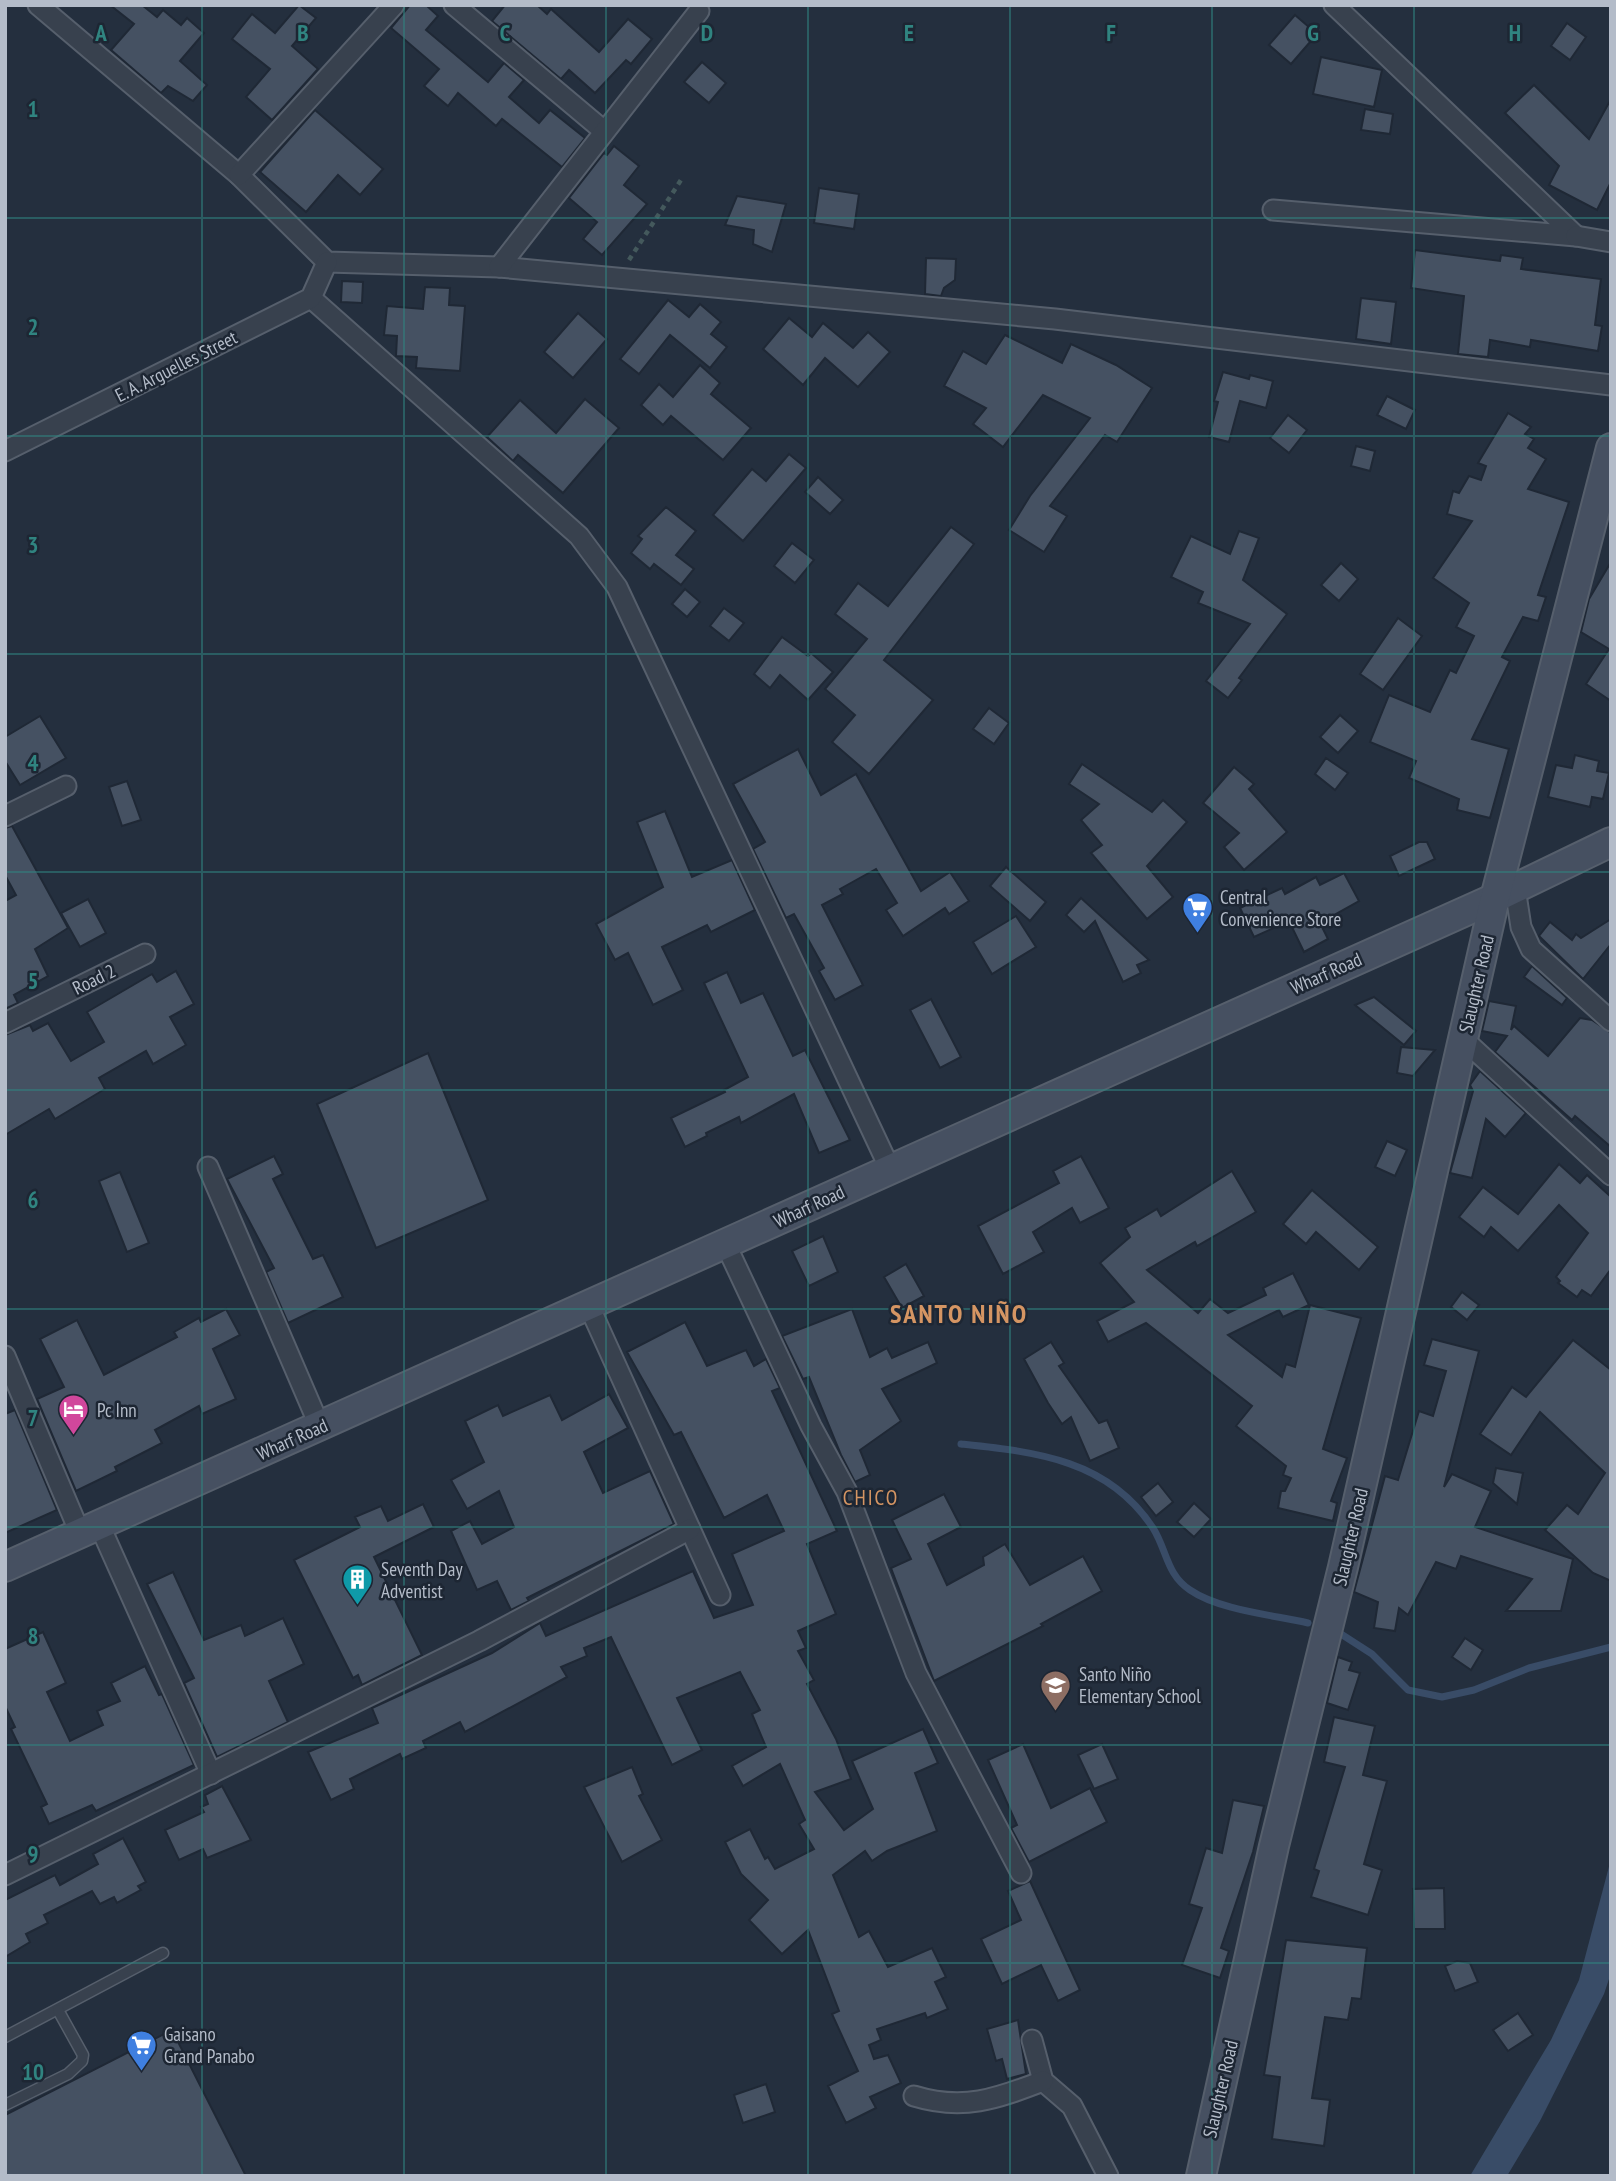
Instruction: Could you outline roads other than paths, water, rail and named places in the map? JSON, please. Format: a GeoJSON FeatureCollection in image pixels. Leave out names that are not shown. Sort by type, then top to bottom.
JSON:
{"type":"FeatureCollection","features":[{"type":"Feature","properties":{"kind":"street"},"geometry":{"type":"LineString","coordinates":[[38,5],[239,175],[327,262],[499,267],[1055,319],[1611,385]]}},
{"type":"Feature","properties":{"kind":"street"},"geometry":{"type":"LineString","coordinates":[[239,175],[394,5]]}},
{"type":"Feature","properties":{"kind":"street"},"geometry":{"type":"LineString","coordinates":[[454,5],[604,131]]}},
{"type":"Feature","properties":{"kind":"street"},"geometry":{"type":"LineString","coordinates":[[1334,5],[1576,236]]}},
{"type":"Feature","properties":{"kind":"street"},"geometry":{"type":"LineString","coordinates":[[499,267],[699,11]]}},
{"type":"Feature","properties":{"kind":"street"},"geometry":{"type":"LineString","coordinates":[[1273,210],[1576,236],[1611,242]]}},
{"type":"Feature","properties":{"kind":"street"},"geometry":{"type":"LineString","coordinates":[[327,262],[311,298],[551,510],[603,565],[618,587],[890,1169]]}},
{"type":"Feature","properties":{"kind":"street","name":"E. A. Arguelles Street"},"geometry":{"type":"LineString","coordinates":[[5,451],[311,298]]}},
{"type":"Feature","properties":{"kind":"street","name":"Slaughter Road"},"geometry":{"type":"LineString","coordinates":[[1201,2176],[1274,1846],[1343,1567],[1463,1039],[1505,893],[1611,448]]}},
{"type":"Feature","properties":{"kind":"street"},"geometry":{"type":"LineString","coordinates":[[5,816],[66,786]]}},
{"type":"Feature","properties":{"kind":"street","name":"Wharf Road"},"geometry":{"type":"LineString","coordinates":[[5,1567],[726,1245],[1505,893],[1611,842]]}},
{"type":"Feature","properties":{"kind":"street"},"geometry":{"type":"LineString","coordinates":[[1505,893],[1531,948],[1611,1021]]}},
{"type":"Feature","properties":{"kind":"street","name":"Road 2"},"geometry":{"type":"LineString","coordinates":[[5,1023],[145,954]]}},
{"type":"Feature","properties":{"kind":"street"},"geometry":{"type":"LineString","coordinates":[[1463,1039],[1611,1175]]}},
{"type":"Feature","properties":{"kind":"street"},"geometry":{"type":"LineString","coordinates":[[208,1167],[320,1427]]}},
{"type":"Feature","properties":{"kind":"street"},"geometry":{"type":"LineString","coordinates":[[726,1245],[811,1426],[847,1492],[916,1673],[1021,1873]]}},
{"type":"Feature","properties":{"kind":"street"},"geometry":{"type":"LineString","coordinates":[[589,1306],[720,1595]]}},
{"type":"Feature","properties":{"kind":"street"},"geometry":{"type":"LineString","coordinates":[[5,1356],[211,1774]]}},
{"type":"Feature","properties":{"kind":"street"},"geometry":{"type":"LineString","coordinates":[[5,1875],[479,1641],[690,1529]]}},
{"type":"Feature","properties":{"kind":"street"},"geometry":{"type":"LineString","coordinates":[[1032,2040],[1043,2081],[1072,2106],[1108,2176]]}},
{"type":"Feature","properties":{"kind":"street"},"geometry":{"type":"LineString","coordinates":[[914,2096],[943,2105],[1001,2097],[1043,2081]]}},
{"type":"Feature","properties":{"kind":"lane"},"geometry":{"type":"LineString","coordinates":[[5,2037],[163,1953]]}},
{"type":"Feature","properties":{"kind":"lane"},"geometry":{"type":"LineString","coordinates":[[5,2105],[68,2074],[82,2061],[83,2055],[58,2010]]}},
{"type":"Feature","properties":{"kind":"water"},"geometry":{"type":"Polygon","coordinates":[[[1611,1859],[1611,1973],[1604,1994],[1540,2121],[1507,2176],[1470,2176],[1551,2040],[1579,1980],[1611,1859]]]}},
{"type":"Feature","properties":{"kind":"waterway"},"geometry":{"type":"LineString","coordinates":[[961,1444],[1042,1456],[1092,1473],[1135,1505],[1158,1536],[1176,1577],[1190,1590],[1231,1607],[1308,1623]]}},
{"type":"Feature","properties":{"kind":"waterway"},"geometry":{"type":"LineString","coordinates":[[1341,1634],[1372,1654],[1408,1690],[1442,1697],[1474,1690],[1529,1668],[1611,1647]]}},
{"type":"Feature","properties":{"kind":"place","name":"Central Convenience Store"},"geometry":{"type":"Point","coordinates":[1197,935]}},
{"type":"Feature","properties":{"kind":"place","name":"Pc Inn"},"geometry":{"type":"Point","coordinates":[74,1437]}},
{"type":"Feature","properties":{"kind":"place","name":"Seventh Day Adventist"},"geometry":{"type":"Point","coordinates":[358,1607]}},
{"type":"Feature","properties":{"kind":"place","name":"Santo Niño Elementary School"},"geometry":{"type":"Point","coordinates":[1056,1712]}},
{"type":"Feature","properties":{"kind":"place","name":"Gaisano Grand Panabo"},"geometry":{"type":"Point","coordinates":[141,2072]}},
{"type":"Feature","properties":{"kind":"district","name":"SANTO NIÑO"},"geometry":{"type":"Point","coordinates":[959,1314]}},
{"type":"Feature","properties":{"kind":"district","name":"CHICO"},"geometry":{"type":"Point","coordinates":[871,1498]}}]}
